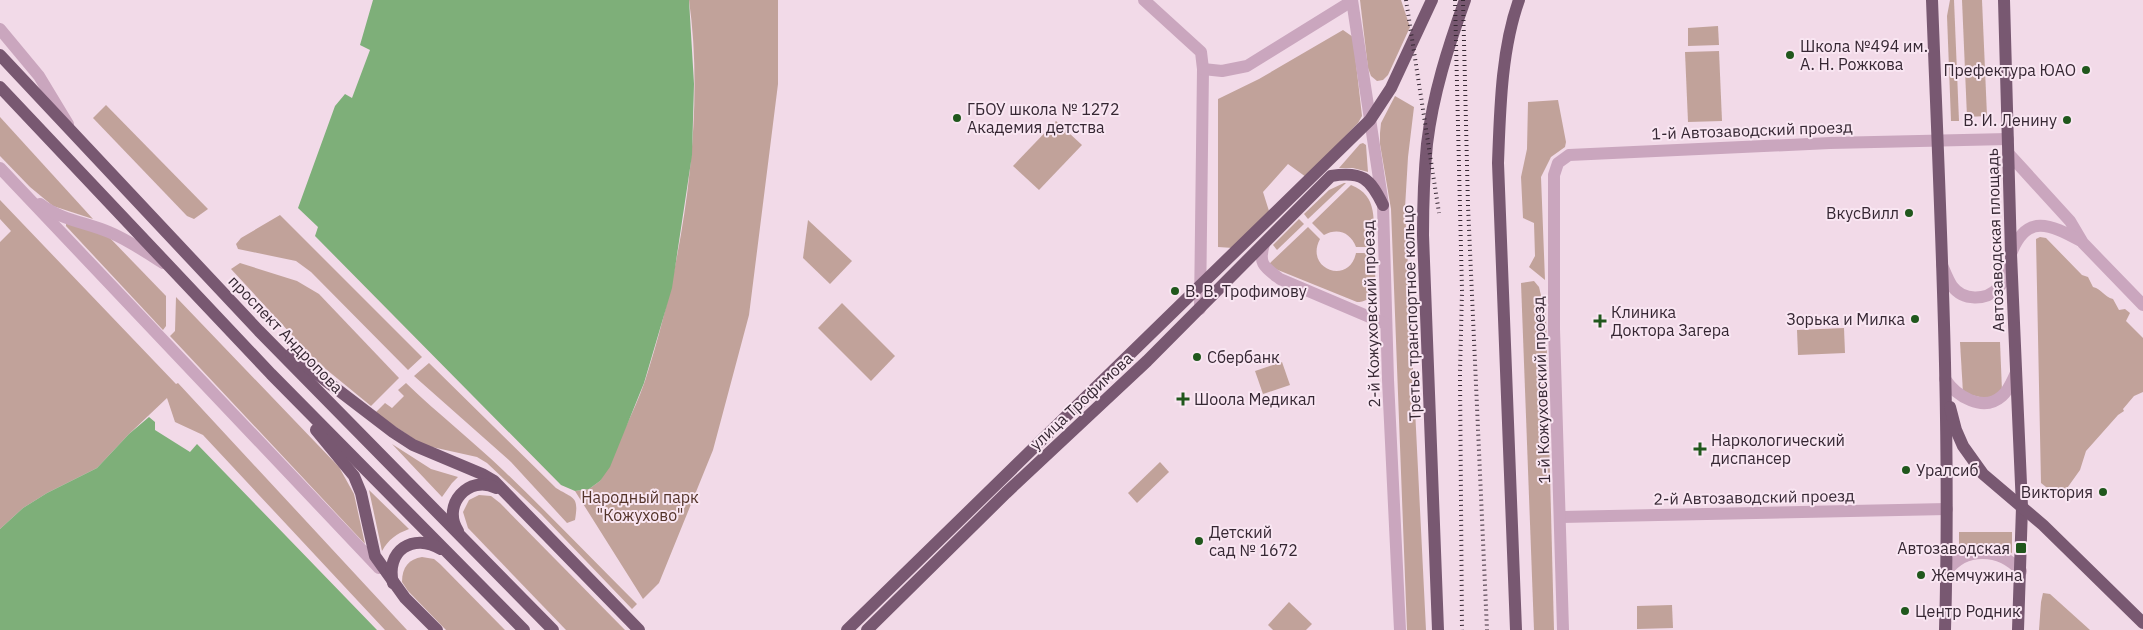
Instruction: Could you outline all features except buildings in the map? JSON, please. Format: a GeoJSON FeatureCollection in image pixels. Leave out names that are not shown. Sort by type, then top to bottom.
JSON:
{"type":"FeatureCollection","features":[{"type":"Feature","properties":{"kind":"main road","name":"улица Трофимова"},"geometry":{"type":"LineString","coordinates":[[847,630],[1370,120],[1390,88],[1432,0]]}},
{"type":"Feature","properties":{"kind":"main road","name":"Третье транспортное кольцо"},"geometry":{"type":"LineString","coordinates":[[1438,630],[1423,192],[1427,143],[1435,97],[1448,47],[1465,0]]}},
{"type":"Feature","properties":{"kind":"main road"},"geometry":{"type":"LineString","coordinates":[[1516,630],[1498,163],[1500,99],[1514,15],[1519,0]]}},
{"type":"Feature","properties":{"kind":"main road"},"geometry":{"type":"LineString","coordinates":[[1932,0],[1945,382],[1947,509],[1945,630]]}},
{"type":"Feature","properties":{"kind":"main road"},"geometry":{"type":"LineString","coordinates":[[2004,0],[2008,139]]}},
{"type":"Feature","properties":{"kind":"main road","name":"проспект Андропова"},"geometry":{"type":"LineString","coordinates":[[0,55],[259,331],[553,630]]}},
{"type":"Feature","properties":{"kind":"main road"},"geometry":{"type":"LineString","coordinates":[[0,87],[271,374],[524,630]]}},
{"type":"Feature","properties":{"kind":"main road","name":"Автозаводская площадь"},"geometry":{"type":"LineString","coordinates":[[2008,139],[2011,259],[2022,507],[2018,630]]}},
{"type":"Feature","properties":{"kind":"main road","name":"улица Трофимова"},"geometry":{"type":"LineString","coordinates":[[867,630],[1006,493],[1200,309],[1331,176],[1345,174],[1361,176],[1374,186],[1383,205]]}},
{"type":"Feature","properties":{"kind":"main road"},"geometry":{"type":"LineString","coordinates":[[259,331],[393,432],[428,452],[482,474],[494,481],[639,630]]}},
{"type":"Feature","properties":{"kind":"main road"},"geometry":{"type":"LineString","coordinates":[[271,374],[354,476],[362,493],[375,556],[405,598],[437,630]]}},
{"type":"Feature","properties":{"kind":"main road"},"geometry":{"type":"LineString","coordinates":[[1945,382],[1956,430],[1967,453],[1983,474],[2057,539],[2143,623]]}},
{"type":"Feature","properties":{"kind":"main road"},"geometry":{"type":"LineString","coordinates":[[464,539],[455,527],[452,517],[455,500],[463,492],[471,486],[482,484],[492,486],[512,499]]}},
{"type":"Feature","properties":{"kind":"main road"},"geometry":{"type":"LineString","coordinates":[[393,583],[390,572],[393,560],[407,545],[416,542],[426,542],[449,554]]}},
{"type":"Feature","properties":{"kind":"street"},"geometry":{"type":"LineString","coordinates":[[1144,0],[1201,52],[1203,68],[1200,309]]}},
{"type":"Feature","properties":{"kind":"street"},"geometry":{"type":"LineString","coordinates":[[1203,68],[1222,71],[1247,66],[1352,1]]}},
{"type":"Feature","properties":{"kind":"street","name":"2-й Кожуховский проезд"},"geometry":{"type":"LineString","coordinates":[[1352,1],[1383,205],[1386,324],[1400,630]]}},
{"type":"Feature","properties":{"kind":"street"},"geometry":{"type":"LineString","coordinates":[[0,29],[39,76],[70,128]]}},
{"type":"Feature","properties":{"kind":"street"},"geometry":{"type":"LineString","coordinates":[[1364,86],[1376,95],[1382,94],[1390,88]]}},
{"type":"Feature","properties":{"kind":"street","name":"Автозаводская площадь"},"geometry":{"type":"LineString","coordinates":[[1938,141],[2008,139]]}},
{"type":"Feature","properties":{"kind":"street","name":"1-й Автозаводский проезд"},"geometry":{"type":"LineString","coordinates":[[1569,155],[1830,143],[1938,141]]}},
{"type":"Feature","properties":{"kind":"street"},"geometry":{"type":"LineString","coordinates":[[2008,152],[2070,221],[2083,243],[2143,305]]}},
{"type":"Feature","properties":{"kind":"street","name":"1-й Кожуховский проезд"},"geometry":{"type":"LineString","coordinates":[[1563,630],[1554,329],[1554,175],[1558,163],[1569,155]]}},
{"type":"Feature","properties":{"kind":"street"},"geometry":{"type":"LineString","coordinates":[[0,168],[393,583]]}},
{"type":"Feature","properties":{"kind":"street"},"geometry":{"type":"LineString","coordinates":[[16,186],[44,207],[67,218],[110,232],[135,245],[172,269]]}},
{"type":"Feature","properties":{"kind":"street"},"geometry":{"type":"LineString","coordinates":[[1942,264],[1953,288],[1969,297],[1979,297],[1988,295],[1997,289],[2006,279],[2020,235],[2026,229],[2035,226],[2050,226],[2058,228],[2083,243]]}},
{"type":"Feature","properties":{"kind":"street"},"geometry":{"type":"LineString","coordinates":[[1264,244],[1260,256],[1265,268],[1280,279],[1386,324]]}},
{"type":"Feature","properties":{"kind":"street"},"geometry":{"type":"LineString","coordinates":[[1945,382],[1966,399],[1988,402],[2000,398],[2006,392],[2016,373]]}},
{"type":"Feature","properties":{"kind":"street","name":"2-й Автозаводский проезд"},"geometry":{"type":"LineString","coordinates":[[1560,518],[1947,509]]}},
{"type":"Feature","properties":{"kind":"street"},"geometry":{"type":"LineString","coordinates":[[1946,572],[1960,558],[1980,553],[1999,556],[2021,571]]}},
{"type":"Feature","properties":{"kind":"green space","name":"Народный парк \"Кожухово\""},"geometry":{"type":"Polygon","coordinates":[[[689,0],[778,0],[778,84],[749,315],[713,450],[659,583],[643,599],[575,491],[589,489],[600,481],[624,431],[645,381],[670,290],[680,242],[692,143],[694,46],[689,0]]]}},
{"type":"Feature","properties":{"kind":"green space"},"geometry":{"type":"Polygon","coordinates":[[[1360,0],[1401,0],[1410,27],[1388,75],[1383,80],[1377,81],[1371,76],[1368,68],[1360,0]]]}},
{"type":"Feature","properties":{"kind":"green space"},"geometry":{"type":"Polygon","coordinates":[[[1950,0],[1954,0],[1959,121],[1951,121],[1947,16],[1950,0]]]}},
{"type":"Feature","properties":{"kind":"green space"},"geometry":{"type":"Polygon","coordinates":[[[1962,0],[1982,0],[1987,116],[1967,117],[1962,0]]]}},
{"type":"Feature","properties":{"kind":"green space"},"geometry":{"type":"Polygon","coordinates":[[[1718,26],[1719,45],[1688,46],[1688,28],[1718,26]]]}},
{"type":"Feature","properties":{"kind":"green space"},"geometry":{"type":"Polygon","coordinates":[[[1343,30],[1353,37],[1362,116],[1358,123],[1306,177],[1288,164],[1263,192],[1269,211],[1233,248],[1218,247],[1218,99],[1259,79],[1343,30]]]}},
{"type":"Feature","properties":{"kind":"green space"},"geometry":{"type":"Polygon","coordinates":[[[1719,51],[1722,121],[1688,122],[1685,52],[1719,51]]]}},
{"type":"Feature","properties":{"kind":"green space"},"geometry":{"type":"Polygon","coordinates":[[[1395,96],[1414,107],[1408,157],[1405,208],[1426,630],[1407,630],[1391,209],[1380,144],[1381,123],[1395,96]]]}},
{"type":"Feature","properties":{"kind":"green space"},"geometry":{"type":"Polygon","coordinates":[[[1558,100],[1566,142],[1565,147],[1551,157],[1541,177],[1545,280],[1529,267],[1535,256],[1534,223],[1523,218],[1521,177],[1527,149],[1528,102],[1558,100]]]}},
{"type":"Feature","properties":{"kind":"green space"},"geometry":{"type":"Polygon","coordinates":[[[106,105],[208,209],[194,219],[187,216],[93,118],[106,105]]]}},
{"type":"Feature","properties":{"kind":"green space"},"geometry":{"type":"Polygon","coordinates":[[[0,117],[93,219],[53,206],[30,187],[0,156],[0,117]]]}},
{"type":"Feature","properties":{"kind":"green space"},"geometry":{"type":"Polygon","coordinates":[[[1056,121],[1082,145],[1039,190],[1013,166],[1056,121]]]}},
{"type":"Feature","properties":{"kind":"green space"},"geometry":{"type":"Polygon","coordinates":[[[1360,144],[1366,145],[1368,172],[1353,168],[1339,168],[1360,144]]]}},
{"type":"Feature","properties":{"kind":"green space"},"geometry":{"type":"Polygon","coordinates":[[[1346,183],[1308,219],[1304,214],[1329,190],[1346,183]]]}},
{"type":"Feature","properties":{"kind":"green space"},"geometry":{"type":"Polygon","coordinates":[[[1351,185],[1366,196],[1373,210],[1374,247],[1356,247],[1351,238],[1339,232],[1324,235],[1312,223],[1351,185]]]}},
{"type":"Feature","properties":{"kind":"green space"},"geometry":{"type":"Polygon","coordinates":[[[0,200],[176,384],[178,383],[407,630],[385,630],[203,435],[175,422],[167,398],[97,468],[47,493],[23,508],[0,529],[0,242],[11,231],[0,219],[0,200]]]}},
{"type":"Feature","properties":{"kind":"green space"},"geometry":{"type":"Polygon","coordinates":[[[280,215],[422,357],[408,370],[311,272],[296,261],[238,249],[236,244],[241,238],[280,215]]]}},
{"type":"Feature","properties":{"kind":"green space"},"geometry":{"type":"Polygon","coordinates":[[[1299,219],[1304,224],[1277,250],[1273,245],[1299,219]]]}},
{"type":"Feature","properties":{"kind":"green space"},"geometry":{"type":"Polygon","coordinates":[[[808,220],[852,261],[830,284],[803,258],[808,220]]]}},
{"type":"Feature","properties":{"kind":"green space"},"geometry":{"type":"Polygon","coordinates":[[[66,223],[107,235],[166,296],[166,326],[163,330],[66,226],[66,223]]]}},
{"type":"Feature","properties":{"kind":"green space"},"geometry":{"type":"Polygon","coordinates":[[[1308,227],[1320,239],[1317,250],[1318,258],[1329,270],[1345,269],[1352,263],[1356,253],[1374,253],[1375,284],[1370,297],[1365,301],[1357,302],[1273,268],[1269,264],[1308,227]]]}},
{"type":"Feature","properties":{"kind":"green space"},"geometry":{"type":"Polygon","coordinates":[[[2040,237],[2046,238],[2082,275],[2088,277],[2093,287],[2113,299],[2119,310],[2125,309],[2130,313],[2126,321],[2143,338],[2143,392],[2134,396],[2123,409],[2124,411],[2118,415],[2086,451],[2080,470],[2060,498],[2041,483],[2036,239],[2040,237]]]}},
{"type":"Feature","properties":{"kind":"green space"},"geometry":{"type":"Polygon","coordinates":[[[240,263],[297,281],[319,294],[399,378],[371,406],[316,361],[231,269],[240,263]]]}},
{"type":"Feature","properties":{"kind":"green space"},"geometry":{"type":"Polygon","coordinates":[[[1534,281],[1539,287],[1546,316],[1554,630],[1534,630],[1521,283],[1534,281]]]}},
{"type":"Feature","properties":{"kind":"green space"},"geometry":{"type":"Polygon","coordinates":[[[176,297],[339,467],[354,494],[365,544],[170,336],[175,331],[176,297]]]}},
{"type":"Feature","properties":{"kind":"green space"},"geometry":{"type":"Polygon","coordinates":[[[842,303],[895,356],[871,381],[818,328],[842,303]]]}},
{"type":"Feature","properties":{"kind":"green space"},"geometry":{"type":"Polygon","coordinates":[[[1844,328],[1845,353],[1798,355],[1797,330],[1844,328]]]}},
{"type":"Feature","properties":{"kind":"green space"},"geometry":{"type":"Polygon","coordinates":[[[1960,342],[2000,342],[2002,391],[1988,399],[1963,393],[1960,342]]]}},
{"type":"Feature","properties":{"kind":"green space"},"geometry":{"type":"Polygon","coordinates":[[[1282,362],[1290,385],[1263,394],[1255,371],[1282,362]]]}},
{"type":"Feature","properties":{"kind":"green space"},"geometry":{"type":"Polygon","coordinates":[[[429,363],[556,488],[574,499],[576,506],[575,520],[567,523],[511,462],[414,376],[429,363]]]}},
{"type":"Feature","properties":{"kind":"green space"},"geometry":{"type":"Polygon","coordinates":[[[406,383],[481,449],[637,604],[632,609],[541,514],[487,463],[477,457],[423,445],[375,413],[385,403],[392,408],[404,396],[398,390],[406,383]]]}},
{"type":"Feature","properties":{"kind":"green space"},"geometry":{"type":"Polygon","coordinates":[[[392,444],[431,469],[458,477],[442,497],[392,444]]]}},
{"type":"Feature","properties":{"kind":"green space"},"geometry":{"type":"Polygon","coordinates":[[[1160,462],[1169,472],[1137,503],[1128,493],[1160,462]]]}},
{"type":"Feature","properties":{"kind":"green space"},"geometry":{"type":"Polygon","coordinates":[[[369,490],[409,529],[393,537],[382,551],[369,490]]]}},
{"type":"Feature","properties":{"kind":"green space"},"geometry":{"type":"Polygon","coordinates":[[[479,495],[491,496],[500,503],[625,630],[566,630],[468,528],[463,512],[469,500],[479,495]]]}},
{"type":"Feature","properties":{"kind":"green space"},"geometry":{"type":"Polygon","coordinates":[[[1959,532],[2012,532],[2012,553],[1986,548],[1959,553],[1959,532]]]}},
{"type":"Feature","properties":{"kind":"green space"},"geometry":{"type":"Polygon","coordinates":[[[422,557],[434,559],[440,564],[505,630],[446,630],[408,591],[402,582],[403,572],[407,565],[413,560],[422,557]]]}},
{"type":"Feature","properties":{"kind":"green space"},"geometry":{"type":"Polygon","coordinates":[[[2043,593],[2050,594],[2090,630],[2039,630],[2043,593]]]}},
{"type":"Feature","properties":{"kind":"green space"},"geometry":{"type":"Polygon","coordinates":[[[1289,602],[1312,624],[1306,630],[1273,630],[1268,625],[1289,602]]]}},
{"type":"Feature","properties":{"kind":"green space"},"geometry":{"type":"Polygon","coordinates":[[[1672,605],[1673,628],[1637,629],[1637,606],[1672,605]]]}},
{"type":"Feature","properties":{"kind":"shaded area"},"geometry":{"type":"Polygon","coordinates":[[[373,0],[689,0],[694,84],[692,155],[672,288],[644,383],[610,467],[600,481],[589,489],[575,491],[561,485],[315,236],[318,227],[298,208],[335,106],[345,94],[352,98],[370,50],[360,45],[373,0]]]}},
{"type":"Feature","properties":{"kind":"shaded area"},"geometry":{"type":"Polygon","coordinates":[[[149,417],[155,422],[155,430],[190,452],[197,444],[377,630],[0,630],[0,529],[23,508],[47,493],[97,468],[129,434],[149,417]]]}},
{"type":"Feature","properties":{"kind":"railway"},"geometry":{"type":"LineString","coordinates":[[1406,0],[1439,213]]}},
{"type":"Feature","properties":{"kind":"railway"},"geometry":{"type":"LineString","coordinates":[[1455,0],[1462,291],[1460,373],[1462,630]]}},
{"type":"Feature","properties":{"kind":"railway"},"geometry":{"type":"LineString","coordinates":[[1463,0],[1468,206],[1487,630]]}},
{"type":"Feature","properties":{"kind":"place","name":"Школа №494 им. А. Н. Рожкова"},"geometry":{"type":"Point","coordinates":[1790,55]}},
{"type":"Feature","properties":{"kind":"place","name":"Префектура ЮАО"},"geometry":{"type":"Point","coordinates":[2086,70]}},
{"type":"Feature","properties":{"kind":"place","name":"ГБОУ школа № 1272 Академия детства"},"geometry":{"type":"Point","coordinates":[957,118]}},
{"type":"Feature","properties":{"kind":"place","name":"В. И. Ленину"},"geometry":{"type":"Point","coordinates":[2067,120]}},
{"type":"Feature","properties":{"kind":"place","name":"ВкусВилл"},"geometry":{"type":"Point","coordinates":[1909,213]}},
{"type":"Feature","properties":{"kind":"place","name":"В. В. Трофимову"},"geometry":{"type":"Point","coordinates":[1175,291]}},
{"type":"Feature","properties":{"kind":"place","name":"Зорька и Милка"},"geometry":{"type":"Point","coordinates":[1915,319]}},
{"type":"Feature","properties":{"kind":"place","name":"Клиника Доктора Загера"},"geometry":{"type":"Point","coordinates":[1600,321]}},
{"type":"Feature","properties":{"kind":"place","name":"Сбербанк"},"geometry":{"type":"Point","coordinates":[1197,357]}},
{"type":"Feature","properties":{"kind":"place","name":"Шоола Медикал"},"geometry":{"type":"Point","coordinates":[1183,399]}},
{"type":"Feature","properties":{"kind":"place","name":"Наркологический диспансер"},"geometry":{"type":"Point","coordinates":[1700,449]}},
{"type":"Feature","properties":{"kind":"place","name":"Уралсиб"},"geometry":{"type":"Point","coordinates":[1906,470]}},
{"type":"Feature","properties":{"kind":"place","name":"Виктория"},"geometry":{"type":"Point","coordinates":[2103,492]}},
{"type":"Feature","properties":{"kind":"place","name":"Детский сад № 1672"},"geometry":{"type":"Point","coordinates":[1199,541]}},
{"type":"Feature","properties":{"kind":"place","name":"Автозаводская"},"geometry":{"type":"Point","coordinates":[2021,548]}},
{"type":"Feature","properties":{"kind":"place","name":"Жемчужина"},"geometry":{"type":"Point","coordinates":[1921,575]}},
{"type":"Feature","properties":{"kind":"place","name":"Центр Родник"},"geometry":{"type":"Point","coordinates":[1905,611]}}]}
